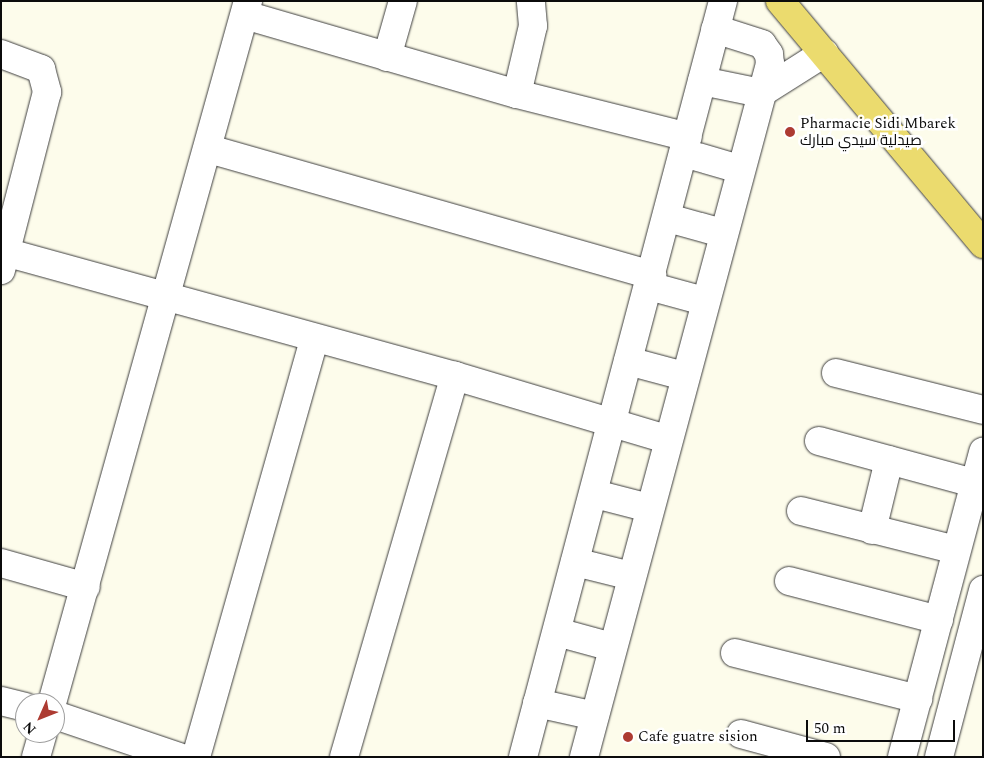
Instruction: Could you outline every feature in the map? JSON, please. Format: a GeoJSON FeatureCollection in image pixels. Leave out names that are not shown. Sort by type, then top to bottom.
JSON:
{"type":"FeatureCollection","features":[{"type":"Feature","properties":{"kind":"main road"},"geometry":{"type":"LineString","coordinates":[[780,1],[983,244]]}},
{"type":"Feature","properties":{"kind":"street"},"geometry":{"type":"LineString","coordinates":[[387,57],[403,1]]}},
{"type":"Feature","properties":{"kind":"street"},"geometry":{"type":"LineString","coordinates":[[517,94],[532,26],[531,1]]}},
{"type":"Feature","properties":{"kind":"street"},"geometry":{"type":"LineString","coordinates":[[523,757],[595,494],[723,1]]}},
{"type":"Feature","properties":{"kind":"street"},"geometry":{"type":"LineString","coordinates":[[55,693],[86,587],[165,296],[209,150],[246,8],[387,57],[686,145],[739,169]]}},
{"type":"Feature","properties":{"kind":"street"},"geometry":{"type":"LineString","coordinates":[[584,757],[739,169],[770,64],[766,48],[757,41],[715,30]]}},
{"type":"Feature","properties":{"kind":"street"},"geometry":{"type":"LineString","coordinates":[[702,81],[761,93],[824,53]]}},
{"type":"Feature","properties":{"kind":"street"},"geometry":{"type":"LineString","coordinates":[[1,54],[41,69],[47,92],[3,258],[165,296],[314,339],[455,376],[668,439]]}},
{"type":"Feature","properties":{"kind":"street"},"geometry":{"type":"LineString","coordinates":[[209,150],[650,280],[704,301]]}},
{"type":"Feature","properties":{"kind":"street"},"geometry":{"type":"LineString","coordinates":[[668,218],[722,233]]}},
{"type":"Feature","properties":{"kind":"street"},"geometry":{"type":"LineString","coordinates":[[196,757],[314,339]]}},
{"type":"Feature","properties":{"kind":"street"},"geometry":{"type":"LineString","coordinates":[[628,361],[684,376]]}},
{"type":"Feature","properties":{"kind":"street"},"geometry":{"type":"LineString","coordinates":[[836,373],[983,410]]}},
{"type":"Feature","properties":{"kind":"street"},"geometry":{"type":"LineString","coordinates":[[344,757],[455,376]]}},
{"type":"Feature","properties":{"kind":"street"},"geometry":{"type":"LineString","coordinates":[[818,441],[974,483]]}},
{"type":"Feature","properties":{"kind":"street"},"geometry":{"type":"LineString","coordinates":[[902,757],[983,452]]}},
{"type":"Feature","properties":{"kind":"street"},"geometry":{"type":"LineString","coordinates":[[872,530],[889,460]]}},
{"type":"Feature","properties":{"kind":"street"},"geometry":{"type":"LineString","coordinates":[[595,494],[649,508]]}},
{"type":"Feature","properties":{"kind":"street"},"geometry":{"type":"LineString","coordinates":[[801,511],[956,550]]}},
{"type":"Feature","properties":{"kind":"street"},"geometry":{"type":"LineString","coordinates":[[575,562],[631,576]]}},
{"type":"Feature","properties":{"kind":"street"},"geometry":{"type":"LineString","coordinates":[[1,563],[86,587]]}},
{"type":"Feature","properties":{"kind":"street"},"geometry":{"type":"LineString","coordinates":[[789,581],[939,620]]}},
{"type":"Feature","properties":{"kind":"street"},"geometry":{"type":"LineString","coordinates":[[939,757],[983,590]]}},
{"type":"Feature","properties":{"kind":"street"},"geometry":{"type":"LineString","coordinates":[[557,632],[612,647]]}},
{"type":"Feature","properties":{"kind":"street"},"geometry":{"type":"LineString","coordinates":[[735,653],[918,699]]}},
{"type":"Feature","properties":{"kind":"street"},"geometry":{"type":"LineString","coordinates":[[1,701],[15,704]]}},
{"type":"Feature","properties":{"kind":"street"},"geometry":{"type":"LineString","coordinates":[[537,703],[595,716]]}},
{"type":"Feature","properties":{"kind":"street"},"geometry":{"type":"LineString","coordinates":[[65,718],[179,757]]}},
{"type":"Feature","properties":{"kind":"street"},"geometry":{"type":"LineString","coordinates":[[741,734],[826,757]]}},
{"type":"Feature","properties":{"kind":"street"},"geometry":{"type":"LineString","coordinates":[[36,757],[40,743]]}},
{"type":"Feature","properties":{"kind":"place","name":"Pharmacie Sidi Mbarek صيدلية سيدي مبارك"},"geometry":{"type":"Point","coordinates":[790,132]}},
{"type":"Feature","properties":{"kind":"place","name":"Cafe guatre sision"},"geometry":{"type":"Point","coordinates":[628,737]}}]}
